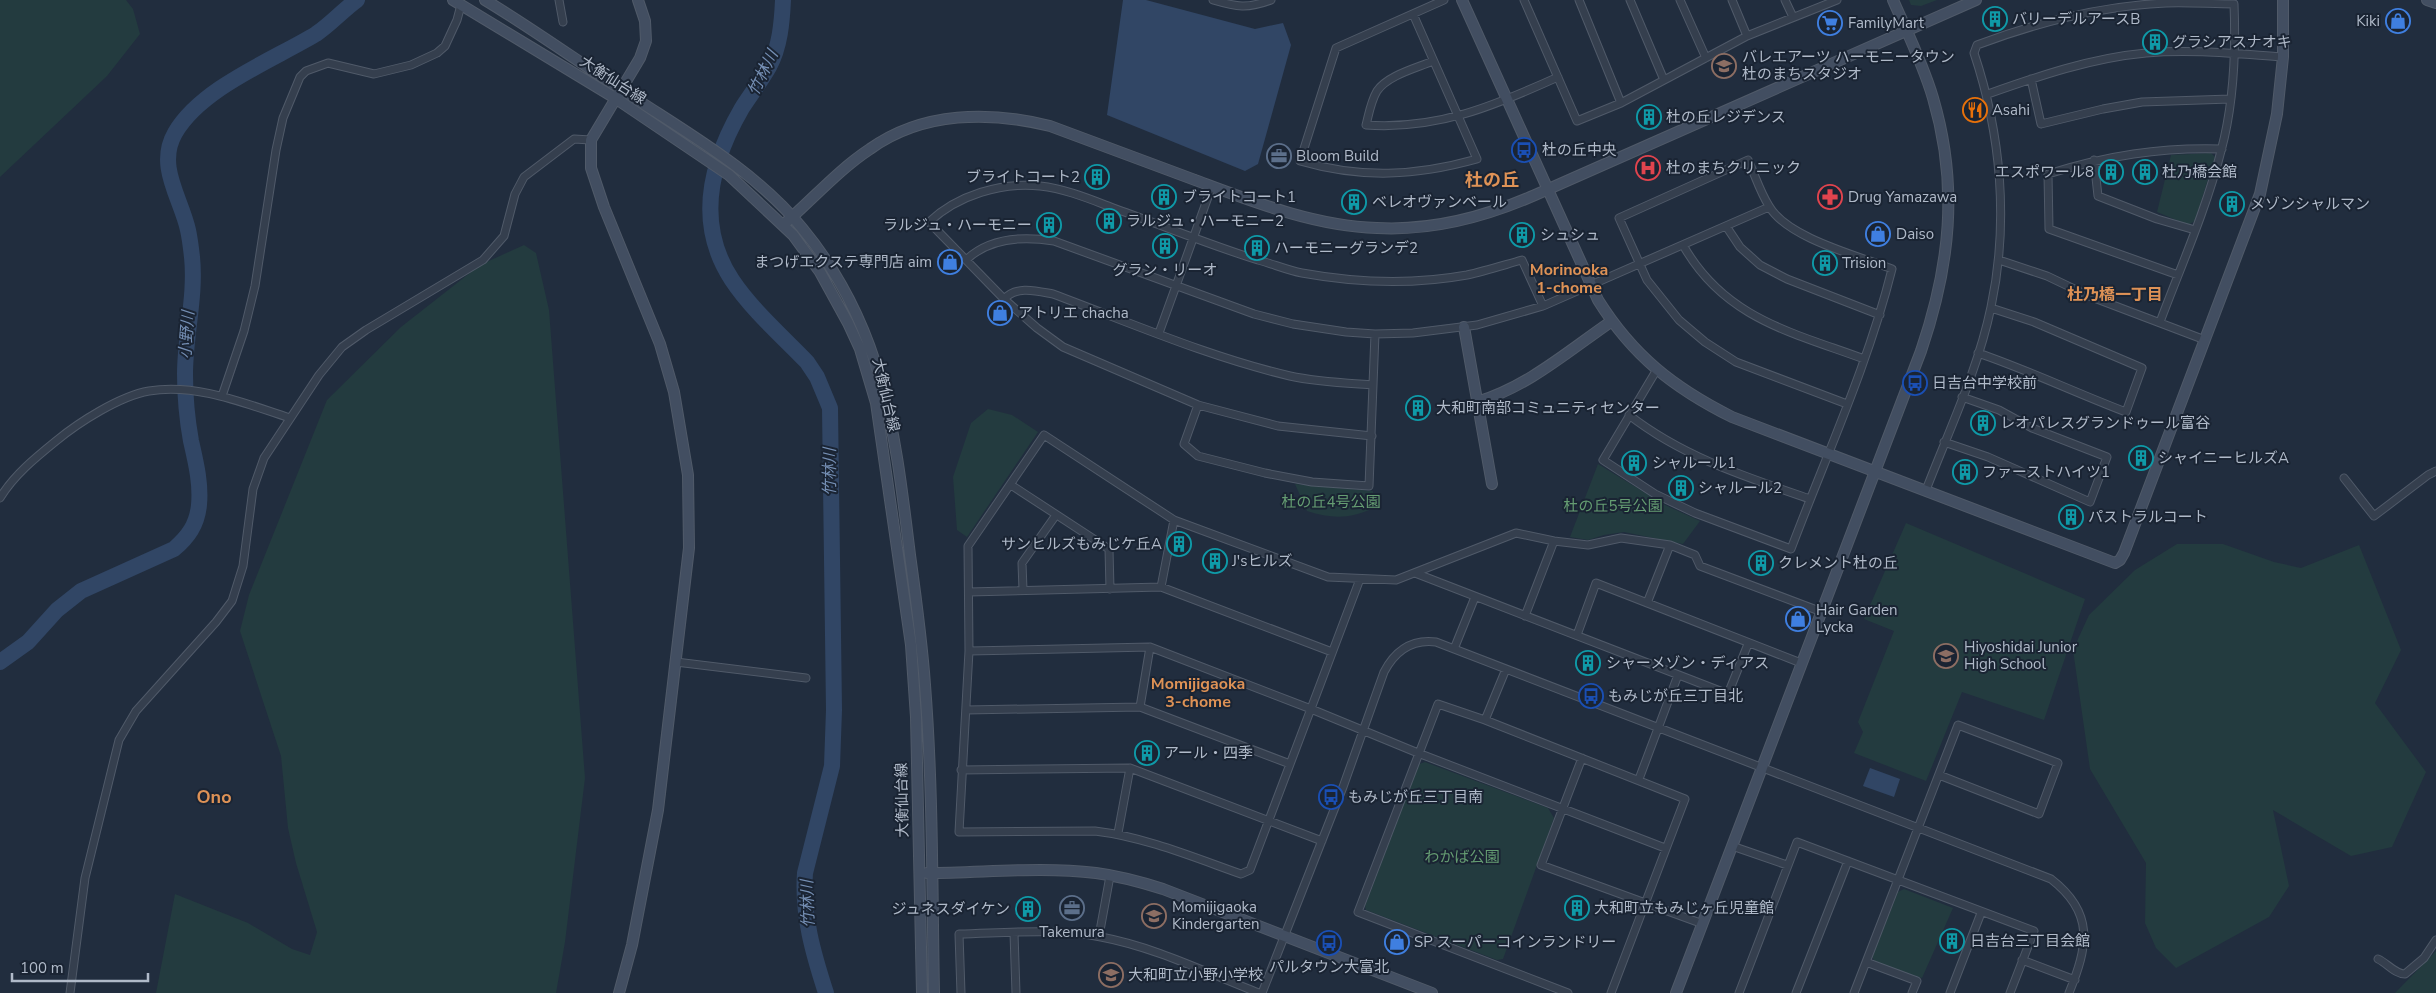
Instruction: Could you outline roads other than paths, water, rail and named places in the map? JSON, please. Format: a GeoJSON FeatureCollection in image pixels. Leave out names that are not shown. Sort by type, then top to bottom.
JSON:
{"type":"FeatureCollection","features":[{"type":"Feature","properties":{"kind":"street","name":"大衡仙台線"},"geometry":{"type":"LineString","coordinates":[[486,0],[675,123],[733,165],[793,217],[823,254],[850,298],[871,348],[888,406],[902,488],[925,682],[934,993]]}},
{"type":"Feature","properties":{"kind":"street"},"geometry":{"type":"LineString","coordinates":[[559,0],[563,22]]}},
{"type":"Feature","properties":{"kind":"street"},"geometry":{"type":"LineString","coordinates":[[619,993],[632,945],[658,810],[689,548],[688,475],[674,392],[660,344],[604,207],[591,168],[591,140],[640,58],[646,41],[645,22],[638,0]]}},
{"type":"Feature","properties":{"kind":"street"},"geometry":{"type":"LineString","coordinates":[[1212,0],[1253,7],[1272,0]]}},
{"type":"Feature","properties":{"kind":"street"},"geometry":{"type":"LineString","coordinates":[[1413,14],[1477,159],[1428,171],[1382,174],[1324,168],[1300,161],[1336,48],[1444,0]]}},
{"type":"Feature","properties":{"kind":"street"},"geometry":{"type":"LineString","coordinates":[[1462,0],[1591,286],[1612,321],[1656,370],[1680,388],[1722,412],[2110,563],[2120,560],[2260,194],[2277,114],[2284,57],[2283,0]]}},
{"type":"Feature","properties":{"kind":"street"},"geometry":{"type":"LineString","coordinates":[[1524,0],[1577,121],[1621,102],[1747,36],[1837,0]]}},
{"type":"Feature","properties":{"kind":"street"},"geometry":{"type":"LineString","coordinates":[[1579,0],[1621,102]]}},
{"type":"Feature","properties":{"kind":"street"},"geometry":{"type":"LineString","coordinates":[[1630,0],[1664,80]]}},
{"type":"Feature","properties":{"kind":"street"},"geometry":{"type":"LineString","coordinates":[[1680,0],[1706,58]]}},
{"type":"Feature","properties":{"kind":"street"},"geometry":{"type":"LineString","coordinates":[[1732,0],[1747,36]]}},
{"type":"Feature","properties":{"kind":"street"},"geometry":{"type":"LineString","coordinates":[[1785,0],[1793,17]]}},
{"type":"Feature","properties":{"kind":"street"},"geometry":{"type":"LineString","coordinates":[[1676,993],[1801,663],[1876,472],[1934,314],[1945,268],[1949,223],[1947,172],[1937,115],[1933,98],[1893,0]]}},
{"type":"Feature","properties":{"kind":"street"},"geometry":{"type":"LineString","coordinates":[[784,225],[837,175],[870,148],[912,128],[962,116],[1003,117],[1050,126],[1280,210],[1330,223],[1377,228],[1421,227],[1462,221],[1507,207],[1547,190],[1976,0]]}},
{"type":"Feature","properties":{"kind":"street"},"geometry":{"type":"LineString","coordinates":[[2427,0],[2436,3]]}},
{"type":"Feature","properties":{"kind":"street","name":"大衡仙台線"},"geometry":{"type":"LineString","coordinates":[[457,2],[615,98],[728,175],[784,225],[820,272],[860,349],[876,403],[911,645],[915,708],[922,993]]}},
{"type":"Feature","properties":{"kind":"street"},"geometry":{"type":"LineString","coordinates":[[222,396],[244,331],[255,286],[276,150],[283,118],[300,77],[322,64],[328,63],[374,74],[411,65],[428,57],[445,46],[457,20],[457,2]]}},
{"type":"Feature","properties":{"kind":"street"},"geometry":{"type":"LineString","coordinates":[[1926,490],[1978,353],[1991,308],[1999,260],[1999,169],[1988,94],[1974,53],[1977,45],[2012,32],[2105,10],[2166,3],[2234,4],[2236,54],[2222,149],[2195,230],[2160,322]]}},
{"type":"Feature","properties":{"kind":"street"},"geometry":{"type":"LineString","coordinates":[[1988,94],[2086,63],[2145,53],[2190,51],[2284,57]]}},
{"type":"Feature","properties":{"kind":"street"},"geometry":{"type":"LineString","coordinates":[[1433,61],[1403,74],[1378,89],[1372,101],[1366,125],[1395,127],[1424,124],[1458,116],[1507,100],[1558,77]]}},
{"type":"Feature","properties":{"kind":"street"},"geometry":{"type":"LineString","coordinates":[[2031,79],[2042,124],[2103,109],[2142,102],[2230,99]]}},
{"type":"Feature","properties":{"kind":"street"},"geometry":{"type":"LineString","coordinates":[[70,993],[85,878],[105,791],[122,732],[136,711],[216,622],[232,601],[244,566],[250,500],[260,465],[319,374],[348,342],[472,268],[491,253],[504,236],[520,182],[532,169],[574,139],[591,140]]}},
{"type":"Feature","properties":{"kind":"street"},"geometry":{"type":"LineString","coordinates":[[2178,276],[2049,229],[2048,174],[2094,160],[2187,148],[2222,149]]}},
{"type":"Feature","properties":{"kind":"street"},"geometry":{"type":"LineString","coordinates":[[1656,370],[1603,460],[1655,494],[1694,513],[1791,549],[1848,404],[1880,315],[1892,268],[1803,234],[1788,225],[1769,207],[1748,160],[1618,218],[1647,280],[1679,320],[1705,342],[1736,362],[1848,404]]}},
{"type":"Feature","properties":{"kind":"street"},"geometry":{"type":"LineString","coordinates":[[2094,160],[2098,196],[2157,219],[2195,230]]}},
{"type":"Feature","properties":{"kind":"street"},"geometry":{"type":"LineString","coordinates":[[1372,436],[1278,426],[1198,405],[1063,347],[1004,300],[929,222],[939,213],[977,194],[997,188],[1016,185],[1061,190],[1238,254],[1299,272],[1335,279],[1374,282],[1422,281],[1468,275],[1522,260],[1543,306]]}},
{"type":"Feature","properties":{"kind":"street"},"geometry":{"type":"LineString","coordinates":[[1159,333],[1212,186]]}},
{"type":"Feature","properties":{"kind":"street"},"geometry":{"type":"LineString","coordinates":[[966,260],[974,253],[992,244],[1011,239],[1032,237],[1054,240],[1176,287],[1254,314],[1293,324],[1375,334],[1413,333],[1464,327],[1502,319],[1543,306],[1769,207]]}},
{"type":"Feature","properties":{"kind":"street"},"geometry":{"type":"LineString","coordinates":[[1726,226],[1740,247],[1760,265],[1787,279],[1880,315]]}},
{"type":"Feature","properties":{"kind":"street"},"geometry":{"type":"LineString","coordinates":[[1683,245],[1694,264],[1711,285],[1749,313],[1864,359]]}},
{"type":"Feature","properties":{"kind":"street"},"geometry":{"type":"LineString","coordinates":[[1999,260],[2047,276],[2090,296],[2205,340]]}},
{"type":"Feature","properties":{"kind":"street"},"geometry":{"type":"LineString","coordinates":[[1004,300],[1010,293],[1020,290],[1040,291],[1243,364],[1292,376],[1373,385]]}},
{"type":"Feature","properties":{"kind":"street"},"geometry":{"type":"LineString","coordinates":[[1978,353],[2021,368],[2126,412],[2142,368],[2034,322],[1991,308]]}},
{"type":"Feature","properties":{"kind":"street"},"geometry":{"type":"LineString","coordinates":[[1477,402],[1494,396],[1536,375],[1612,321]]}},
{"type":"Feature","properties":{"kind":"street"},"geometry":{"type":"LineString","coordinates":[[1464,327],[1492,484]]}},
{"type":"Feature","properties":{"kind":"street"},"geometry":{"type":"LineString","coordinates":[[1198,405],[1184,444],[1198,456],[1265,473],[1303,480],[1369,486],[1375,334]]}},
{"type":"Feature","properties":{"kind":"street"},"geometry":{"type":"LineString","coordinates":[[0,498],[25,468],[73,427],[102,410],[142,393],[173,390],[201,392],[222,396],[290,418]]}},
{"type":"Feature","properties":{"kind":"street"},"geometry":{"type":"LineString","coordinates":[[1944,442],[1988,457],[2090,502],[2107,457],[2032,428],[2000,410],[1962,397]]}},
{"type":"Feature","properties":{"kind":"street"},"geometry":{"type":"LineString","coordinates":[[1629,415],[1674,446],[1716,465],[1810,499]]}},
{"type":"Feature","properties":{"kind":"street"},"geometry":{"type":"LineString","coordinates":[[1360,580],[1250,870],[1241,874],[1176,851],[1118,834],[1095,831],[959,832],[968,651],[968,546],[1044,435],[1174,520],[1328,577],[1360,580],[1396,580],[1516,533],[1554,541],[1588,545],[1621,538],[1670,546],[1695,555],[1700,566],[1822,612]]}},
{"type":"Feature","properties":{"kind":"street"},"geometry":{"type":"LineString","coordinates":[[2344,478],[2374,516],[2436,471]]}},
{"type":"Feature","properties":{"kind":"street"},"geometry":{"type":"LineString","coordinates":[[1011,485],[1109,549],[1110,589]]}},
{"type":"Feature","properties":{"kind":"street"},"geometry":{"type":"LineString","coordinates":[[1024,590],[1022,563],[1056,514]]}},
{"type":"Feature","properties":{"kind":"street"},"geometry":{"type":"LineString","coordinates":[[1161,587],[1174,520]]}},
{"type":"Feature","properties":{"kind":"street"},"geometry":{"type":"LineString","coordinates":[[1525,616],[1554,541]]}},
{"type":"Feature","properties":{"kind":"street"},"geometry":{"type":"LineString","coordinates":[[1647,603],[1670,546]]}},
{"type":"Feature","properties":{"kind":"street"},"geometry":{"type":"LineString","coordinates":[[1415,573],[1728,694],[1748,644]]}},
{"type":"Feature","properties":{"kind":"street"},"geometry":{"type":"LineString","coordinates":[[1577,635],[1596,583],[1748,644],[1801,663]]}},
{"type":"Feature","properties":{"kind":"street"},"geometry":{"type":"LineString","coordinates":[[969,592],[1161,587],[1332,652]]}},
{"type":"Feature","properties":{"kind":"street"},"geometry":{"type":"LineString","coordinates":[[1454,649],[1475,597]]}},
{"type":"Feature","properties":{"kind":"street"},"geometry":{"type":"LineString","coordinates":[[961,993],[960,934],[1014,933],[1099,936],[1134,945],[1260,993],[1322,841],[1364,731],[1384,672],[1391,659],[1399,651],[1425,641],[1436,642],[2051,879],[2072,900],[2084,929],[2085,946],[2070,993]]}},
{"type":"Feature","properties":{"kind":"street"},"geometry":{"type":"LineString","coordinates":[[968,651],[1150,647],[1665,848]]}},
{"type":"Feature","properties":{"kind":"street"},"geometry":{"type":"LineString","coordinates":[[1140,707],[1150,647]]}},
{"type":"Feature","properties":{"kind":"street"},"geometry":{"type":"LineString","coordinates":[[676,662],[806,678]]}},
{"type":"Feature","properties":{"kind":"street"},"geometry":{"type":"LineString","coordinates":[[1485,720],[1506,669]]}},
{"type":"Feature","properties":{"kind":"street"},"geometry":{"type":"LineString","coordinates":[[1639,780],[1678,675]]}},
{"type":"Feature","properties":{"kind":"street"},"geometry":{"type":"LineString","coordinates":[[1568,993],[1358,912],[1438,704],[1485,720],[1685,799],[1611,993]]}},
{"type":"Feature","properties":{"kind":"street"},"geometry":{"type":"LineString","coordinates":[[966,710],[1140,707],[1290,764]]}},
{"type":"Feature","properties":{"kind":"street"},"geometry":{"type":"LineString","coordinates":[[1854,993],[1958,725],[2058,763],[2039,814],[1939,775]]}},
{"type":"Feature","properties":{"kind":"street"},"geometry":{"type":"LineString","coordinates":[[1582,758],[1541,865],[1703,924]]}},
{"type":"Feature","properties":{"kind":"street"},"geometry":{"type":"LineString","coordinates":[[961,770],[1130,768],[1322,841]]}},
{"type":"Feature","properties":{"kind":"street"},"geometry":{"type":"LineString","coordinates":[[1118,834],[1130,768]]}},
{"type":"Feature","properties":{"kind":"street"},"geometry":{"type":"LineString","coordinates":[[1739,993],[1797,842],[2034,931],[2010,993]]}},
{"type":"Feature","properties":{"kind":"street"},"geometry":{"type":"LineString","coordinates":[[1732,846],[1787,865]]}},
{"type":"Feature","properties":{"kind":"street"},"geometry":{"type":"LineString","coordinates":[[1796,993],[1848,861]]}},
{"type":"Feature","properties":{"kind":"street"},"geometry":{"type":"LineString","coordinates":[[919,874],[1044,871],[1110,876],[1163,888],[1432,993]]}},
{"type":"Feature","properties":{"kind":"street"},"geometry":{"type":"LineString","coordinates":[[1099,936],[1110,876]]}},
{"type":"Feature","properties":{"kind":"street"},"geometry":{"type":"LineString","coordinates":[[1950,993],[1981,912]]}},
{"type":"Feature","properties":{"kind":"street"},"geometry":{"type":"LineString","coordinates":[[1014,933],[1016,993]]}},
{"type":"Feature","properties":{"kind":"street"},"geometry":{"type":"LineString","coordinates":[[2378,959],[2398,973],[2405,974],[2424,958],[2436,940]]}},
{"type":"Feature","properties":{"kind":"street"},"geometry":{"type":"LineString","coordinates":[[2022,960],[2074,980]]}},
{"type":"Feature","properties":{"kind":"street"},"geometry":{"type":"LineString","coordinates":[[1866,962],[1916,981],[1912,993]]}},
{"type":"Feature","properties":{"kind":"water"},"geometry":{"type":"Polygon","coordinates":[[[1123,0],[1146,0],[1255,29],[1283,23],[1291,45],[1258,164],[1245,171],[1107,115],[1123,0]]]}},
{"type":"Feature","properties":{"kind":"water"},"geometry":{"type":"Polygon","coordinates":[[[1870,768],[1900,779],[1894,797],[1863,786],[1870,768]]]}},
{"type":"Feature","properties":{"kind":"waterway","name":"小野川"},"geometry":{"type":"LineString","coordinates":[[0,662],[28,642],[57,610],[81,591],[174,549],[191,530],[198,512],[199,497],[198,473],[186,408],[185,382],[185,359],[192,301],[193,272],[188,230],[169,170],[170,145],[175,133],[202,102],[239,76],[316,34],[357,0]]}},
{"type":"Feature","properties":{"kind":"waterway","name":"竹林川"},"geometry":{"type":"LineString","coordinates":[[783,0],[780,34],[776,51],[766,72],[742,108],[722,150],[715,172],[710,215],[713,237],[720,259],[732,280],[758,312],[807,362],[817,377],[830,408],[834,710],[832,766],[805,873],[807,919],[826,993]]}},
{"type":"Feature","properties":{"kind":"place","name":"バリーデルアースB"},"geometry":{"type":"Point","coordinates":[1995,19]}},
{"type":"Feature","properties":{"kind":"place","name":"Kiki"},"geometry":{"type":"Point","coordinates":[2398,21]}},
{"type":"Feature","properties":{"kind":"place","name":"FamilyMart"},"geometry":{"type":"Point","coordinates":[1830,23]}},
{"type":"Feature","properties":{"kind":"place","name":"グラシアスナオキ"},"geometry":{"type":"Point","coordinates":[2155,42]}},
{"type":"Feature","properties":{"kind":"place","name":"バレエアーツ ハーモニータウン 杜のまちスタジオ"},"geometry":{"type":"Point","coordinates":[1724,66]}},
{"type":"Feature","properties":{"kind":"place","name":"Asahi"},"geometry":{"type":"Point","coordinates":[1975,110]}},
{"type":"Feature","properties":{"kind":"place","name":"杜の丘レジデンス"},"geometry":{"type":"Point","coordinates":[1649,117]}},
{"type":"Feature","properties":{"kind":"place","name":"杜の丘中央"},"geometry":{"type":"Point","coordinates":[1524,150]}},
{"type":"Feature","properties":{"kind":"place","name":"Bloom Build"},"geometry":{"type":"Point","coordinates":[1279,156]}},
{"type":"Feature","properties":{"kind":"place","name":"杜のまちクリニック"},"geometry":{"type":"Point","coordinates":[1648,168]}},
{"type":"Feature","properties":{"kind":"place","name":"エスポワール8"},"geometry":{"type":"Point","coordinates":[2111,172]}},
{"type":"Feature","properties":{"kind":"place","name":"杜乃橋会館"},"geometry":{"type":"Point","coordinates":[2145,172]}},
{"type":"Feature","properties":{"kind":"place","name":"ブライトコート2"},"geometry":{"type":"Point","coordinates":[1097,177]}},
{"type":"Feature","properties":{"kind":"place","name":"ブライトコート1"},"geometry":{"type":"Point","coordinates":[1164,197]}},
{"type":"Feature","properties":{"kind":"place","name":"Drug Yamazawa"},"geometry":{"type":"Point","coordinates":[1830,197]}},
{"type":"Feature","properties":{"kind":"place","name":"ベレオヴァンベール"},"geometry":{"type":"Point","coordinates":[1354,202]}},
{"type":"Feature","properties":{"kind":"place","name":"メゾンシャルマン"},"geometry":{"type":"Point","coordinates":[2232,204]}},
{"type":"Feature","properties":{"kind":"place","name":"ラルジュ・ハーモニー2"},"geometry":{"type":"Point","coordinates":[1109,221]}},
{"type":"Feature","properties":{"kind":"place","name":"ラルジュ・ハーモニー"},"geometry":{"type":"Point","coordinates":[1049,225]}},
{"type":"Feature","properties":{"kind":"place","name":"Daiso"},"geometry":{"type":"Point","coordinates":[1878,234]}},
{"type":"Feature","properties":{"kind":"place","name":"シュシュ"},"geometry":{"type":"Point","coordinates":[1522,235]}},
{"type":"Feature","properties":{"kind":"place","name":"グラン・リーオ"},"geometry":{"type":"Point","coordinates":[1165,246]}},
{"type":"Feature","properties":{"kind":"place","name":"ハーモニーグランデ2"},"geometry":{"type":"Point","coordinates":[1257,248]}},
{"type":"Feature","properties":{"kind":"place","name":"まつげエクステ専門店 aim"},"geometry":{"type":"Point","coordinates":[950,262]}},
{"type":"Feature","properties":{"kind":"place","name":"Trision"},"geometry":{"type":"Point","coordinates":[1825,263]}},
{"type":"Feature","properties":{"kind":"place","name":"アトリエ chacha"},"geometry":{"type":"Point","coordinates":[1000,313]}},
{"type":"Feature","properties":{"kind":"place","name":"日吉台中学校前"},"geometry":{"type":"Point","coordinates":[1915,383]}},
{"type":"Feature","properties":{"kind":"place","name":"大和町南部コミュニティセンター"},"geometry":{"type":"Point","coordinates":[1418,408]}},
{"type":"Feature","properties":{"kind":"place","name":"レオパレスグランドゥール富谷"},"geometry":{"type":"Point","coordinates":[1983,423]}},
{"type":"Feature","properties":{"kind":"place","name":"シャイニーヒルズA"},"geometry":{"type":"Point","coordinates":[2141,458]}},
{"type":"Feature","properties":{"kind":"place","name":"シャルール1"},"geometry":{"type":"Point","coordinates":[1634,463]}},
{"type":"Feature","properties":{"kind":"place","name":"ファーストハイツ1"},"geometry":{"type":"Point","coordinates":[1965,472]}},
{"type":"Feature","properties":{"kind":"place","name":"シャルール2"},"geometry":{"type":"Point","coordinates":[1681,488]}},
{"type":"Feature","properties":{"kind":"place","name":"パストラルコート"},"geometry":{"type":"Point","coordinates":[2071,517]}},
{"type":"Feature","properties":{"kind":"place","name":"サンヒルズもみじケ丘A"},"geometry":{"type":"Point","coordinates":[1179,544]}},
{"type":"Feature","properties":{"kind":"place","name":"J'sヒルズ"},"geometry":{"type":"Point","coordinates":[1215,561]}},
{"type":"Feature","properties":{"kind":"place","name":"クレメント杜の丘"},"geometry":{"type":"Point","coordinates":[1761,563]}},
{"type":"Feature","properties":{"kind":"place","name":"Hair Garden Lycka"},"geometry":{"type":"Point","coordinates":[1798,619]}},
{"type":"Feature","properties":{"kind":"place","name":"Hiyoshidai Junior High School"},"geometry":{"type":"Point","coordinates":[1946,656]}},
{"type":"Feature","properties":{"kind":"place","name":"シャーメゾン・ディアス"},"geometry":{"type":"Point","coordinates":[1588,663]}},
{"type":"Feature","properties":{"kind":"place","name":"もみじが丘三丁目北"},"geometry":{"type":"Point","coordinates":[1591,696]}},
{"type":"Feature","properties":{"kind":"place","name":"アール・四季"},"geometry":{"type":"Point","coordinates":[1147,753]}},
{"type":"Feature","properties":{"kind":"place","name":"もみじが丘三丁目南"},"geometry":{"type":"Point","coordinates":[1331,797]}},
{"type":"Feature","properties":{"kind":"place","name":"Takemura"},"geometry":{"type":"Point","coordinates":[1072,908]}},
{"type":"Feature","properties":{"kind":"place","name":"大和町立もみじヶ丘児童館"},"geometry":{"type":"Point","coordinates":[1577,908]}},
{"type":"Feature","properties":{"kind":"place","name":"ジュネスダイケン"},"geometry":{"type":"Point","coordinates":[1028,909]}},
{"type":"Feature","properties":{"kind":"place","name":"Momijigaoka Kindergarten"},"geometry":{"type":"Point","coordinates":[1154,916]}},
{"type":"Feature","properties":{"kind":"place","name":"日吉台三丁目会館"},"geometry":{"type":"Point","coordinates":[1952,941]}},
{"type":"Feature","properties":{"kind":"place","name":"SP スーパーコインランドリー"},"geometry":{"type":"Point","coordinates":[1397,942]}},
{"type":"Feature","properties":{"kind":"place","name":"パルタウン大富北"},"geometry":{"type":"Point","coordinates":[1329,943]}},
{"type":"Feature","properties":{"kind":"place","name":"大和町立小野小学校"},"geometry":{"type":"Point","coordinates":[1111,975]}},
{"type":"Feature","properties":{"kind":"district","name":"杜の丘"},"geometry":{"type":"Point","coordinates":[1492,180]}},
{"type":"Feature","properties":{"kind":"district","name":"Morinooka 1-chome"},"geometry":{"type":"Point","coordinates":[1569,279]}},
{"type":"Feature","properties":{"kind":"district","name":"杜乃橋一丁目"},"geometry":{"type":"Point","coordinates":[2115,295]}},
{"type":"Feature","properties":{"kind":"district","name":"Momijigaoka 3-chome"},"geometry":{"type":"Point","coordinates":[1198,693]}},
{"type":"Feature","properties":{"kind":"district","name":"Ono"},"geometry":{"type":"Point","coordinates":[214,797]}},
{"type":"Feature","properties":{"kind":"park label","name":"杜の丘4号公園"},"geometry":{"type":"Point","coordinates":[1331,502]}},
{"type":"Feature","properties":{"kind":"park label","name":"杜の丘5号公園"},"geometry":{"type":"Point","coordinates":[1613,506]}},
{"type":"Feature","properties":{"kind":"park label","name":"わかば公園"},"geometry":{"type":"Point","coordinates":[1462,857]}}]}
